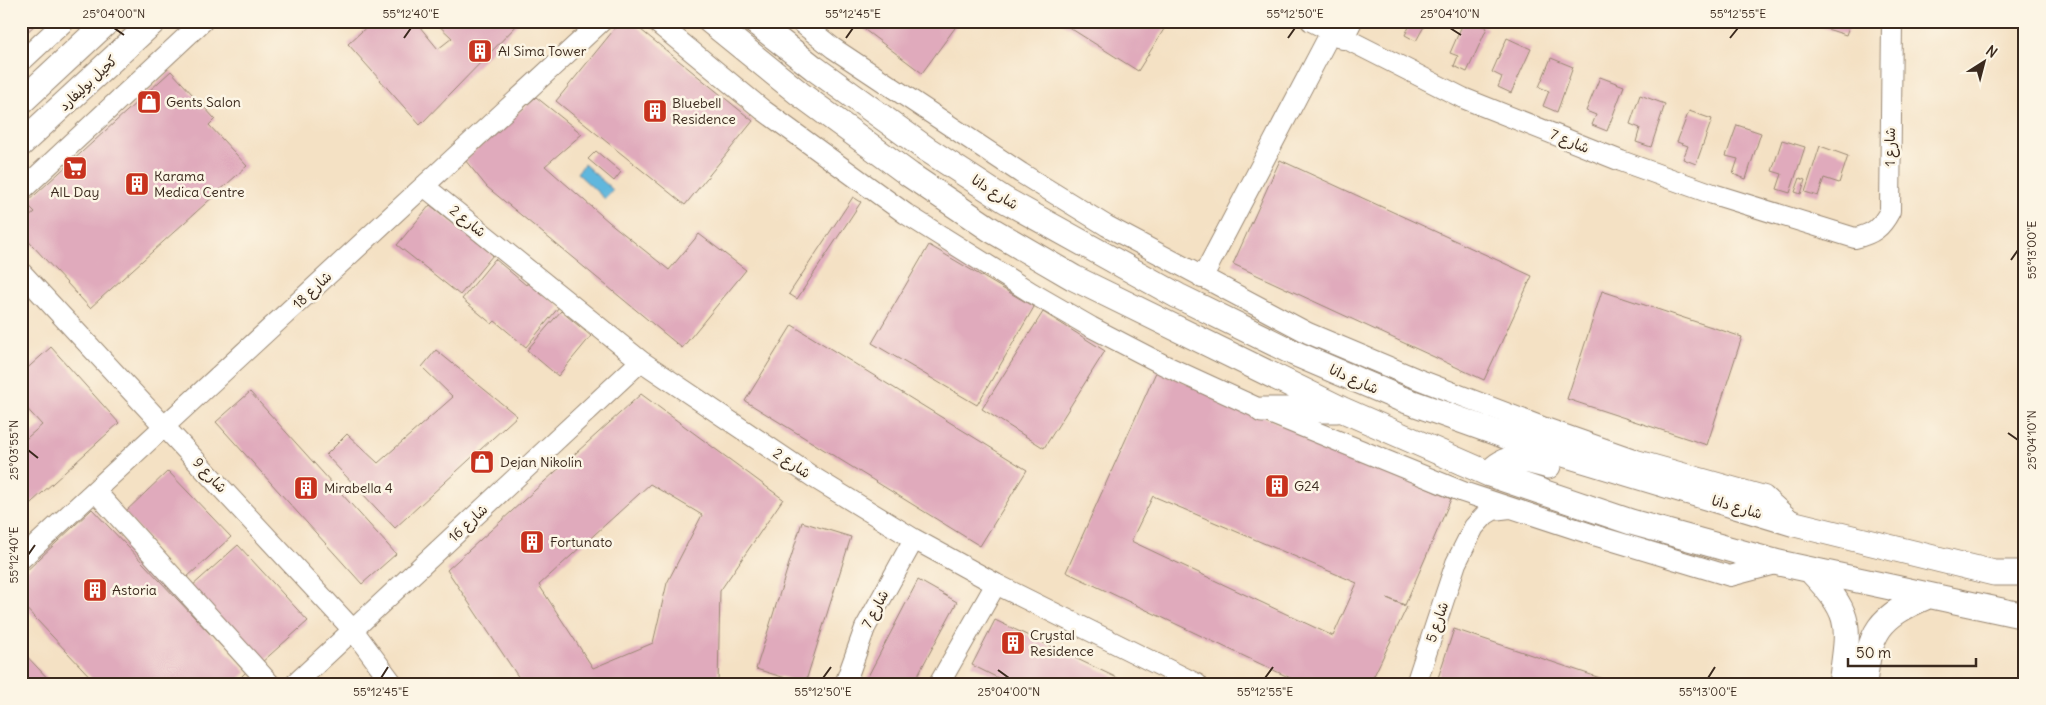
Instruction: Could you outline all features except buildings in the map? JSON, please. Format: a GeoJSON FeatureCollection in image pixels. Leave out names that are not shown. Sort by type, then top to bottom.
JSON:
{"type":"FeatureCollection","features":[{"type":"Feature","properties":{"kind":"street"},"geometry":{"type":"LineString","coordinates":[[21,62],[65,21]]}},
{"type":"Feature","properties":{"kind":"street"},"geometry":{"type":"LineString","coordinates":[[21,102],[108,21]]}},
{"type":"Feature","properties":{"kind":"street","name":"كحيل بوليفارد"},"geometry":{"type":"LineString","coordinates":[[21,144],[154,21]]}},
{"type":"Feature","properties":{"kind":"street"},"geometry":{"type":"LineString","coordinates":[[21,191],[203,21]]}},
{"type":"Feature","properties":{"kind":"street","name":"شارع 18"},"geometry":{"type":"LineString","coordinates":[[21,559],[166,427],[602,21]]}},
{"type":"Feature","properties":{"kind":"street"},"geometry":{"type":"LineString","coordinates":[[656,21],[763,110],[906,214],[1091,327],[1164,365],[1262,410],[1475,496],[1511,508],[1730,576],[1779,563]]}},
{"type":"Feature","properties":{"kind":"street"},"geometry":{"type":"LineString","coordinates":[[710,21],[800,94],[910,175],[990,229],[1074,278],[1343,410],[1489,474],[1631,522],[1779,563],[2025,616]]}},
{"type":"Feature","properties":{"kind":"street","name":"شارع دانا"},"geometry":{"type":"LineString","coordinates":[[754,21],[814,68],[924,148],[997,195],[1178,296],[1294,353],[1399,398],[1510,438],[1660,484],[1795,524],[1994,573],[2025,573]]}},
{"type":"Feature","properties":{"kind":"street"},"geometry":{"type":"LineString","coordinates":[[799,21],[833,48],[1022,173],[1107,226],[1308,333],[1424,381],[1636,460],[1764,496],[1795,524]]}},
{"type":"Feature","properties":{"kind":"street","name":"شارع 7"},"geometry":{"type":"LineString","coordinates":[[1311,21],[1342,31],[1463,98],[1621,161],[1713,194],[1840,234]]}},
{"type":"Feature","properties":{"kind":"street","name":"شارع 1"},"geometry":{"type":"LineString","coordinates":[[1840,234],[1855,238],[1870,234],[1883,225],[1890,212],[1892,21]]}},
{"type":"Feature","properties":{"kind":"street"},"geometry":{"type":"LineString","coordinates":[[1202,278],[1342,31]]}},
{"type":"Feature","properties":{"kind":"street","name":"شارع 2"},"geometry":{"type":"LineString","coordinates":[[424,186],[641,361],[812,477],[914,539],[996,584],[1197,684]]}},
{"type":"Feature","properties":{"kind":"street","name":"شارع 9"},"geometry":{"type":"LineString","coordinates":[[21,272],[353,630],[393,684]]}},
{"type":"Feature","properties":{"kind":"street","name":"شارع 16"},"geometry":{"type":"LineString","coordinates":[[295,684],[641,361]]}},
{"type":"Feature","properties":{"kind":"street"},"geometry":{"type":"LineString","coordinates":[[1262,410],[1343,410]]}},
{"type":"Feature","properties":{"kind":"street"},"geometry":{"type":"LineString","coordinates":[[1489,474],[1504,460],[1518,458],[1623,487],[1636,488],[1660,484]]}},
{"type":"Feature","properties":{"kind":"street","name":"شارع 5"},"geometry":{"type":"LineString","coordinates":[[1458,560],[1460,542],[1475,496],[1489,474]]}},
{"type":"Feature","properties":{"kind":"street"},"geometry":{"type":"LineString","coordinates":[[95,492],[270,684]]}},
{"type":"Feature","properties":{"kind":"street","name":"شارع 5"},"geometry":{"type":"LineString","coordinates":[[1416,684],[1458,560],[1479,520],[1493,510],[1511,508]]}},
{"type":"Feature","properties":{"kind":"street","name":"شارع 7"},"geometry":{"type":"LineString","coordinates":[[845,684],[864,628],[914,539]]}},
{"type":"Feature","properties":{"kind":"street"},"geometry":{"type":"LineString","coordinates":[[1810,570],[1830,592],[1842,609],[1848,630],[1841,684]]}},
{"type":"Feature","properties":{"kind":"street"},"geometry":{"type":"LineString","coordinates":[[939,684],[996,584]]}},
{"type":"Feature","properties":{"kind":"street"},"geometry":{"type":"LineString","coordinates":[[1864,684],[1868,656],[1874,636],[1886,619],[1902,607],[1928,596]]}},
{"type":"Feature","properties":{"kind":"water"},"geometry":{"type":"Polygon","coordinates":[[[584,164],[613,190],[605,199],[577,173],[584,164]]]}},
{"type":"Feature","properties":{"kind":"place","name":"Al Sima Tower"},"geometry":{"type":"Point","coordinates":[480,51]}},
{"type":"Feature","properties":{"kind":"place","name":"Gents Salon"},"geometry":{"type":"Point","coordinates":[149,102]}},
{"type":"Feature","properties":{"kind":"place","name":"Bluebell Residence"},"geometry":{"type":"Point","coordinates":[655,111]}},
{"type":"Feature","properties":{"kind":"place","name":"AlL Day"},"geometry":{"type":"Point","coordinates":[75,168]}},
{"type":"Feature","properties":{"kind":"place","name":"Karama Medica Centre"},"geometry":{"type":"Point","coordinates":[137,184]}},
{"type":"Feature","properties":{"kind":"place","name":"Dejan Nikolin"},"geometry":{"type":"Point","coordinates":[482,462]}},
{"type":"Feature","properties":{"kind":"place","name":"G24"},"geometry":{"type":"Point","coordinates":[1277,486]}},
{"type":"Feature","properties":{"kind":"place","name":"Mirabella 4"},"geometry":{"type":"Point","coordinates":[306,488]}},
{"type":"Feature","properties":{"kind":"place","name":"Fortunato"},"geometry":{"type":"Point","coordinates":[532,542]}},
{"type":"Feature","properties":{"kind":"place","name":"Astoria"},"geometry":{"type":"Point","coordinates":[95,590]}},
{"type":"Feature","properties":{"kind":"place","name":"Crystal Residence"},"geometry":{"type":"Point","coordinates":[1013,643]}}]}
